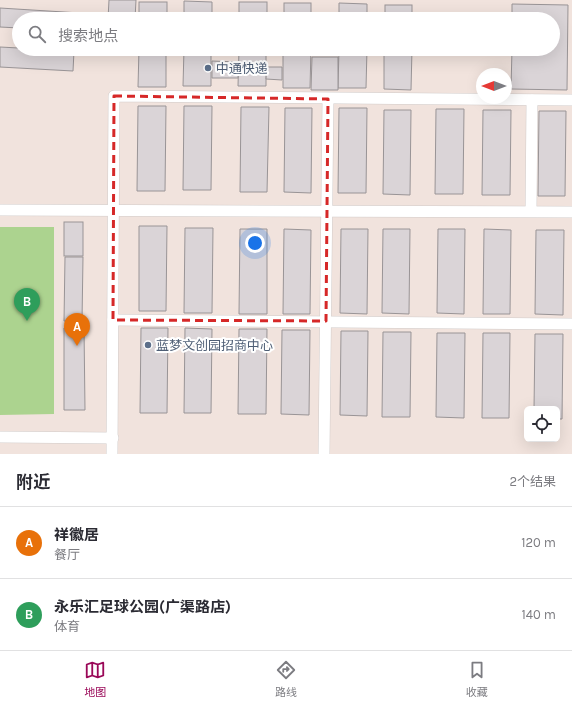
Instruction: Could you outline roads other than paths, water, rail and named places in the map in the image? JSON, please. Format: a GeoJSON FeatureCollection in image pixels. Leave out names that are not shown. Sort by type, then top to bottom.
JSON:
{"type":"FeatureCollection","features":[{"type":"Feature","properties":{"kind":"street"},"geometry":{"type":"LineString","coordinates":[[112,454],[114,96],[572,100]]}},
{"type":"Feature","properties":{"kind":"street"},"geometry":{"type":"LineString","coordinates":[[324,454],[328,99]]}},
{"type":"Feature","properties":{"kind":"street"},"geometry":{"type":"LineString","coordinates":[[531,212],[532,100]]}},
{"type":"Feature","properties":{"kind":"street"},"geometry":{"type":"LineString","coordinates":[[0,210],[572,212]]}},
{"type":"Feature","properties":{"kind":"street"},"geometry":{"type":"LineString","coordinates":[[113,320],[572,324]]}},
{"type":"Feature","properties":{"kind":"street"},"geometry":{"type":"LineString","coordinates":[[0,436],[113,438]]}},
{"type":"Feature","properties":{"kind":"place","name":"中通快递"},"geometry":{"type":"Point","coordinates":[208,68]}},
{"type":"Feature","properties":{"kind":"place","name":"永乐汇足球公园(广渠路店)"},"geometry":{"type":"Point","coordinates":[27,321]}},
{"type":"Feature","properties":{"kind":"place","name":"蓝梦文创园招商中心"},"geometry":{"type":"Point","coordinates":[148,345]}},
{"type":"Feature","properties":{"kind":"place","name":"祥徽居"},"geometry":{"type":"Point","coordinates":[77,346]}}]}
